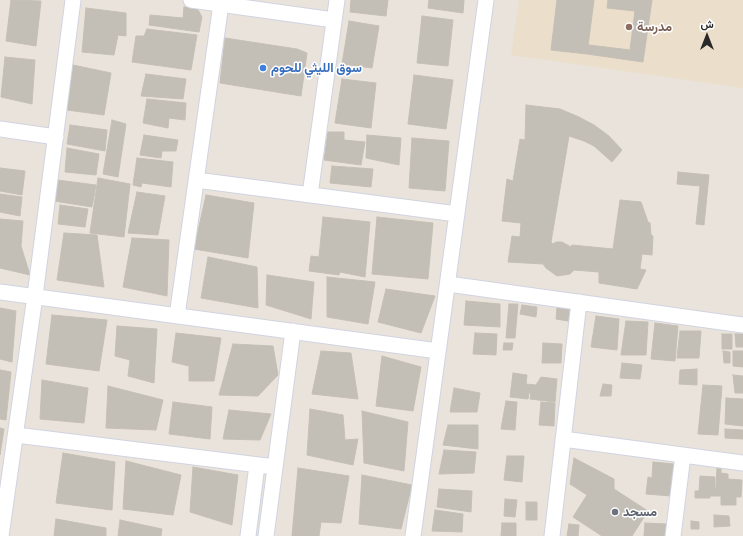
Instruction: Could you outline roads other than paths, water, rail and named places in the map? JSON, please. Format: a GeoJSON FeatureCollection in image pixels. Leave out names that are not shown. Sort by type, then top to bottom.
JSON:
{"type":"FeatureCollection","features":[{"type":"Feature","properties":{"kind":"street"},"geometry":{"type":"LineString","coordinates":[[1,536],[35,296],[73,0]]}},
{"type":"Feature","properties":{"kind":"street"},"geometry":{"type":"LineString","coordinates":[[191,0],[334,20]]}},
{"type":"Feature","properties":{"kind":"street"},"geometry":{"type":"LineString","coordinates":[[310,195],[337,0]]}},
{"type":"Feature","properties":{"kind":"street"},"geometry":{"type":"LineString","coordinates":[[413,536],[486,0]]}},
{"type":"Feature","properties":{"kind":"street"},"geometry":{"type":"LineString","coordinates":[[177,316],[222,4]]}},
{"type":"Feature","properties":{"kind":"street"},"geometry":{"type":"LineString","coordinates":[[0,130],[56,137]]}},
{"type":"Feature","properties":{"kind":"street"},"geometry":{"type":"LineString","coordinates":[[196,180],[457,214]]}},
{"type":"Feature","properties":{"kind":"street"},"geometry":{"type":"LineString","coordinates":[[448,284],[743,325]]}},
{"type":"Feature","properties":{"kind":"street"},"geometry":{"type":"LineString","coordinates":[[0,292],[438,351]]}},
{"type":"Feature","properties":{"kind":"street"},"geometry":{"type":"LineString","coordinates":[[552,536],[579,302]]}},
{"type":"Feature","properties":{"kind":"street"},"geometry":{"type":"LineString","coordinates":[[266,536],[293,331]]}},
{"type":"Feature","properties":{"kind":"street"},"geometry":{"type":"LineString","coordinates":[[16,435],[275,467]]}},
{"type":"Feature","properties":{"kind":"street"},"geometry":{"type":"LineString","coordinates":[[563,439],[743,463]]}},
{"type":"Feature","properties":{"kind":"street"},"geometry":{"type":"LineString","coordinates":[[673,536],[683,455]]}},
{"type":"Feature","properties":{"kind":"street"},"geometry":{"type":"LineString","coordinates":[[248,536],[257,465]]}},
{"type":"Feature","properties":{"kind":"place","name":"مدرسة"},"geometry":{"type":"Point","coordinates":[629,27]}},
{"type":"Feature","properties":{"kind":"place","name":"سوق الليثي للحوم"},"geometry":{"type":"Point","coordinates":[263,68]}},
{"type":"Feature","properties":{"kind":"place","name":"مسجد"},"geometry":{"type":"Point","coordinates":[615,512]}}]}
